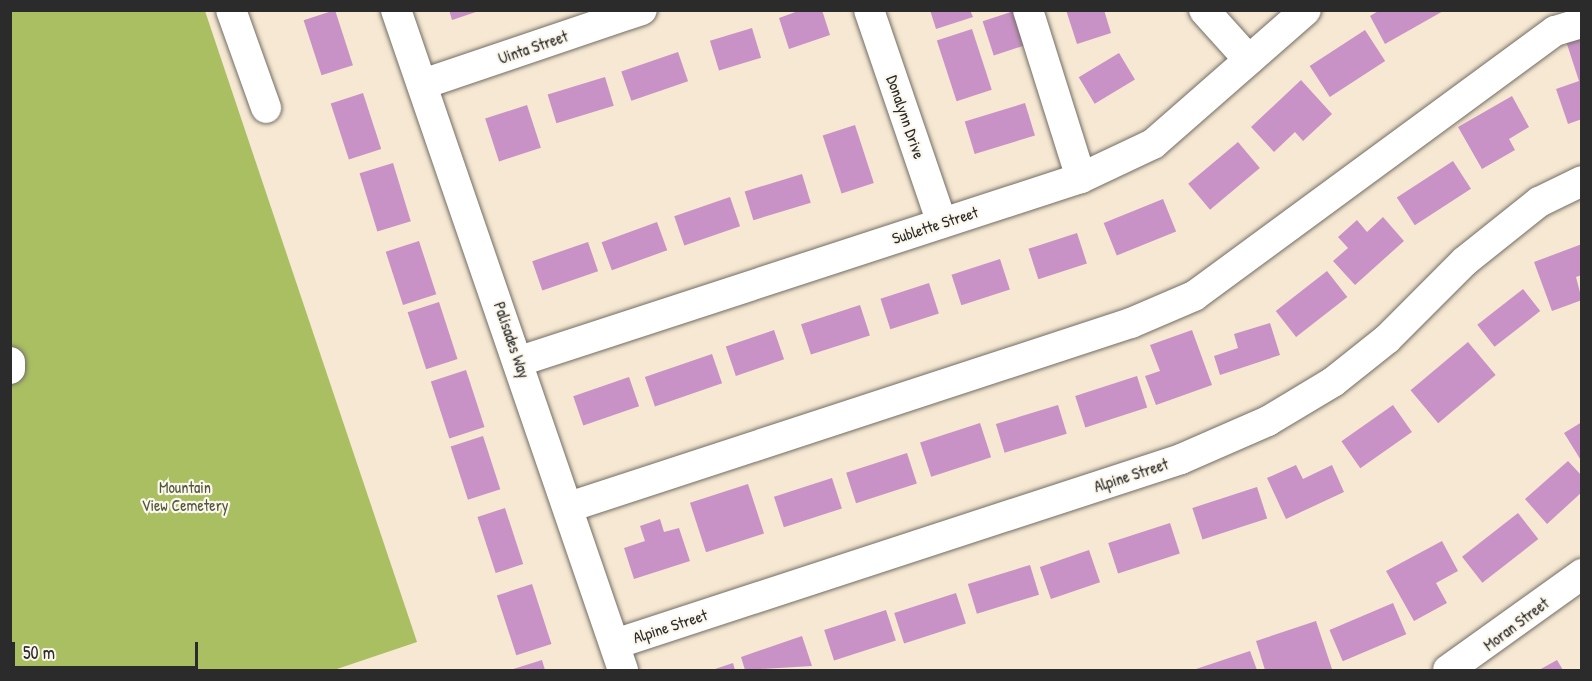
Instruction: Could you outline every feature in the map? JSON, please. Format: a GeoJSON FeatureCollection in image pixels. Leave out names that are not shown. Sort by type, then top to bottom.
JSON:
{"type":"FeatureCollection","features":[{"type":"Feature","properties":{"kind":"street"},"geometry":{"type":"LineString","coordinates":[[231,10],[266,108]]}},
{"type":"Feature","properties":{"kind":"street","name":"Palisades Way"},"geometry":{"type":"LineString","coordinates":[[396,10],[520,361],[619,657]]}},
{"type":"Feature","properties":{"kind":"street","name":"Uinta Street"},"geometry":{"type":"LineString","coordinates":[[423,84],[642,10]]}},
{"type":"Feature","properties":{"kind":"street","name":"Donalynn Drive"},"geometry":{"type":"LineString","coordinates":[[869,10],[942,223]]}},
{"type":"Feature","properties":{"kind":"street"},"geometry":{"type":"LineString","coordinates":[[1028,10],[1081,178]]}},
{"type":"Feature","properties":{"kind":"street"},"geometry":{"type":"LineString","coordinates":[[1204,10],[1249,60]]}},
{"type":"Feature","properties":{"kind":"street","name":"Sublette Street"},"geometry":{"type":"LineString","coordinates":[[520,361],[1081,178],[1153,144],[1305,10]]}},
{"type":"Feature","properties":{"kind":"street"},"geometry":{"type":"LineString","coordinates":[[569,507],[1131,323],[1194,296],[1555,31],[1581,23]]}},
{"type":"Feature","properties":{"kind":"street","name":"Alpine Street"},"geometry":{"type":"LineString","coordinates":[[619,657],[1181,459],[1268,421],[1333,382],[1387,339],[1465,261],[1539,202],[1581,181]]}},
{"type":"Feature","properties":{"kind":"street"},"geometry":{"type":"LineString","coordinates":[[10,362],[10,369]]}},
{"type":"Feature","properties":{"kind":"street","name":"Moran Street"},"geometry":{"type":"LineString","coordinates":[[1448,670],[1581,574]]}},
{"type":"Feature","properties":{"kind":"green space","name":"Mountain View Cemetery"},"geometry":{"type":"Polygon","coordinates":[[[10,11],[205,11],[417,642],[334,670],[11,670],[10,11]]]}},
{"type":"Feature","properties":{"kind":"building"},"geometry":{"type":"Polygon","coordinates":[[[335,10],[353,65],[322,75],[304,20],[335,10]]]}},
{"type":"Feature","properties":{"kind":"building"},"geometry":{"type":"Polygon","coordinates":[[[449,10],[479,10],[479,11],[452,20],[449,10]]]}},
{"type":"Feature","properties":{"kind":"building"},"geometry":{"type":"Polygon","coordinates":[[[801,10],[822,10],[830,35],[789,49],[779,18],[801,10]]]}},
{"type":"Feature","properties":{"kind":"building"},"geometry":{"type":"Polygon","coordinates":[[[930,10],[970,10],[973,17],[936,29],[930,10]]]}},
{"type":"Feature","properties":{"kind":"building"},"geometry":{"type":"Polygon","coordinates":[[[1066,10],[1104,10],[1111,33],[1077,44],[1066,10]]]}},
{"type":"Feature","properties":{"kind":"building"},"geometry":{"type":"Polygon","coordinates":[[[1380,10],[1445,10],[1385,44],[1370,16],[1380,10]]]}},
{"type":"Feature","properties":{"kind":"building"},"geometry":{"type":"Polygon","coordinates":[[[1014,11],[1025,45],[994,55],[983,21],[1014,11]]]}},
{"type":"Feature","properties":{"kind":"building"},"geometry":{"type":"Polygon","coordinates":[[[752,28],[761,58],[719,71],[710,41],[752,28]]]}},
{"type":"Feature","properties":{"kind":"building"},"geometry":{"type":"Polygon","coordinates":[[[972,29],[992,90],[957,101],[937,40],[972,29]]]}},
{"type":"Feature","properties":{"kind":"building"},"geometry":{"type":"Polygon","coordinates":[[[1582,29],[1582,119],[1568,124],[1556,89],[1579,81],[1564,35],[1582,29]]]}},
{"type":"Feature","properties":{"kind":"building"},"geometry":{"type":"Polygon","coordinates":[[[1365,30],[1385,61],[1330,97],[1310,66],[1365,30]]]}},
{"type":"Feature","properties":{"kind":"building"},"geometry":{"type":"Polygon","coordinates":[[[678,52],[688,81],[631,101],[621,72],[678,52]]]}},
{"type":"Feature","properties":{"kind":"building"},"geometry":{"type":"Polygon","coordinates":[[[1119,53],[1135,80],[1095,104],[1079,77],[1119,53]]]}},
{"type":"Feature","properties":{"kind":"building"},"geometry":{"type":"Polygon","coordinates":[[[605,77],[614,106],[556,123],[548,95],[605,77]]]}},
{"type":"Feature","properties":{"kind":"building"},"geometry":{"type":"Polygon","coordinates":[[[1301,80],[1332,114],[1303,141],[1295,132],[1274,152],[1251,127],[1301,80]]]}},
{"type":"Feature","properties":{"kind":"building"},"geometry":{"type":"Polygon","coordinates":[[[363,93],[381,149],[349,160],[331,104],[363,93]]]}},
{"type":"Feature","properties":{"kind":"building"},"geometry":{"type":"Polygon","coordinates":[[[1512,96],[1529,127],[1509,139],[1515,150],[1482,169],[1458,127],[1512,96]]]}},
{"type":"Feature","properties":{"kind":"building"},"geometry":{"type":"Polygon","coordinates":[[[1025,103],[1035,136],[975,154],[965,121],[1025,103]]]}},
{"type":"Feature","properties":{"kind":"building"},"geometry":{"type":"Polygon","coordinates":[[[527,105],[541,148],[499,161],[485,119],[527,105]]]}},
{"type":"Feature","properties":{"kind":"building"},"geometry":{"type":"Polygon","coordinates":[[[855,125],[874,183],[842,194],[823,136],[855,125]]]}},
{"type":"Feature","properties":{"kind":"building"},"geometry":{"type":"Polygon","coordinates":[[[1238,142],[1260,168],[1210,210],[1188,184],[1238,142]]]}},
{"type":"Feature","properties":{"kind":"building"},"geometry":{"type":"Polygon","coordinates":[[[1453,161],[1471,189],[1415,225],[1397,197],[1453,161]]]}},
{"type":"Feature","properties":{"kind":"building"},"geometry":{"type":"Polygon","coordinates":[[[393,163],[411,221],[377,232],[360,173],[393,163]]]}},
{"type":"Feature","properties":{"kind":"building"},"geometry":{"type":"Polygon","coordinates":[[[802,174],[811,203],[753,220],[745,192],[802,174]]]}},
{"type":"Feature","properties":{"kind":"building"},"geometry":{"type":"Polygon","coordinates":[[[730,197],[740,226],[684,246],[674,216],[730,197]]]}},
{"type":"Feature","properties":{"kind":"building"},"geometry":{"type":"Polygon","coordinates":[[[1163,199],[1176,231],[1117,255],[1104,223],[1163,199]]]}},
{"type":"Feature","properties":{"kind":"building"},"geometry":{"type":"Polygon","coordinates":[[[1383,217],[1404,241],[1355,285],[1333,261],[1348,248],[1338,237],[1357,220],[1367,232],[1383,217]]]}},
{"type":"Feature","properties":{"kind":"building"},"geometry":{"type":"Polygon","coordinates":[[[657,222],[667,250],[612,270],[602,242],[657,222]]]}},
{"type":"Feature","properties":{"kind":"building"},"geometry":{"type":"Polygon","coordinates":[[[1077,233],[1087,263],[1038,279],[1028,249],[1077,233]]]}},
{"type":"Feature","properties":{"kind":"building"},"geometry":{"type":"Polygon","coordinates":[[[419,241],[436,294],[403,305],[386,252],[419,241]]]}},
{"type":"Feature","properties":{"kind":"building"},"geometry":{"type":"Polygon","coordinates":[[[588,242],[598,271],[542,291],[532,261],[588,242]]]}},
{"type":"Feature","properties":{"kind":"building"},"geometry":{"type":"Polygon","coordinates":[[[1582,244],[1582,275],[1576,277],[1582,300],[1552,311],[1534,262],[1582,244]]]}},
{"type":"Feature","properties":{"kind":"building"},"geometry":{"type":"Polygon","coordinates":[[[1000,259],[1010,289],[961,305],[951,275],[1000,259]]]}},
{"type":"Feature","properties":{"kind":"building"},"geometry":{"type":"Polygon","coordinates":[[[1327,271],[1347,297],[1296,337],[1276,311],[1327,271]]]}},
{"type":"Feature","properties":{"kind":"building"},"geometry":{"type":"Polygon","coordinates":[[[929,283],[939,313],[890,329],[880,299],[929,283]]]}},
{"type":"Feature","properties":{"kind":"building"},"geometry":{"type":"Polygon","coordinates":[[[1523,289],[1540,311],[1495,347],[1477,325],[1523,289]]]}},
{"type":"Feature","properties":{"kind":"building"},"geometry":{"type":"Polygon","coordinates":[[[439,302],[458,359],[426,369],[408,312],[439,302]]]}},
{"type":"Feature","properties":{"kind":"building"},"geometry":{"type":"Polygon","coordinates":[[[860,305],[870,335],[811,355],[801,324],[860,305]]]}},
{"type":"Feature","properties":{"kind":"building"},"geometry":{"type":"Polygon","coordinates":[[[1270,323],[1280,355],[1220,375],[1214,356],[1238,348],[1234,334],[1270,323]]]}},
{"type":"Feature","properties":{"kind":"building"},"geometry":{"type":"Polygon","coordinates":[[[774,330],[784,359],[736,376],[726,347],[774,330]]]}},
{"type":"Feature","properties":{"kind":"building"},"geometry":{"type":"Polygon","coordinates":[[[1192,330],[1212,385],[1156,405],[1145,376],[1160,371],[1150,345],[1192,330]]]}},
{"type":"Feature","properties":{"kind":"building"},"geometry":{"type":"Polygon","coordinates":[[[1468,342],[1496,375],[1438,423],[1411,390],[1468,342]]]}},
{"type":"Feature","properties":{"kind":"building"},"geometry":{"type":"Polygon","coordinates":[[[712,354],[722,383],[655,406],[645,377],[712,354]]]}},
{"type":"Feature","properties":{"kind":"building"},"geometry":{"type":"Polygon","coordinates":[[[466,370],[485,427],[449,438],[431,381],[466,370]]]}},
{"type":"Feature","properties":{"kind":"building"},"geometry":{"type":"Polygon","coordinates":[[[1137,376],[1147,407],[1085,427],[1075,396],[1137,376]]]}},
{"type":"Feature","properties":{"kind":"building"},"geometry":{"type":"Polygon","coordinates":[[[629,377],[639,406],[583,426],[573,396],[629,377]]]}},
{"type":"Feature","properties":{"kind":"building"},"geometry":{"type":"Polygon","coordinates":[[[1058,405],[1067,434],[1005,453],[996,424],[1058,405]]]}},
{"type":"Feature","properties":{"kind":"building"},"geometry":{"type":"Polygon","coordinates":[[[1393,405],[1412,432],[1360,468],[1341,441],[1393,405]]]}},
{"type":"Feature","properties":{"kind":"building"},"geometry":{"type":"Polygon","coordinates":[[[1582,422],[1582,462],[1564,433],[1582,422]]]}},
{"type":"Feature","properties":{"kind":"building"},"geometry":{"type":"Polygon","coordinates":[[[980,423],[991,457],[931,477],[920,442],[980,423]]]}},
{"type":"Feature","properties":{"kind":"building"},"geometry":{"type":"Polygon","coordinates":[[[483,436],[500,489],[468,500],[451,447],[483,436]]]}},
{"type":"Feature","properties":{"kind":"building"},"geometry":{"type":"Polygon","coordinates":[[[907,453],[917,483],[856,503],[846,473],[907,453]]]}},
{"type":"Feature","properties":{"kind":"building"},"geometry":{"type":"Polygon","coordinates":[[[1568,461],[1582,476],[1582,492],[1547,524],[1525,499],[1568,461]]]}},
{"type":"Feature","properties":{"kind":"building"},"geometry":{"type":"Polygon","coordinates":[[[1296,465],[1303,479],[1332,465],[1344,492],[1286,519],[1267,478],[1296,465]]]}},
{"type":"Feature","properties":{"kind":"building"},"geometry":{"type":"Polygon","coordinates":[[[832,478],[842,508],[784,527],[774,497],[832,478]]]}},
{"type":"Feature","properties":{"kind":"building"},"geometry":{"type":"Polygon","coordinates":[[[748,484],[764,533],[706,552],[690,503],[748,484]]]}},
{"type":"Feature","properties":{"kind":"building"},"geometry":{"type":"Polygon","coordinates":[[[1257,487],[1267,518],[1203,539],[1192,508],[1257,487]]]}},
{"type":"Feature","properties":{"kind":"building"},"geometry":{"type":"Polygon","coordinates":[[[505,508],[523,564],[496,573],[477,517],[505,508]]]}},
{"type":"Feature","properties":{"kind":"building"},"geometry":{"type":"Polygon","coordinates":[[[1518,513],[1538,539],[1482,583],[1462,557],[1518,513]]]}},
{"type":"Feature","properties":{"kind":"building"},"geometry":{"type":"Polygon","coordinates":[[[660,519],[664,532],[679,528],[690,561],[634,579],[624,548],[645,541],[640,526],[660,519]]]}},
{"type":"Feature","properties":{"kind":"building"},"geometry":{"type":"Polygon","coordinates":[[[1170,523],[1180,553],[1118,574],[1108,543],[1170,523]]]}},
{"type":"Feature","properties":{"kind":"building"},"geometry":{"type":"Polygon","coordinates":[[[1442,541],[1458,571],[1436,583],[1447,603],[1414,621],[1386,571],[1442,541]]]}},
{"type":"Feature","properties":{"kind":"building"},"geometry":{"type":"Polygon","coordinates":[[[1089,550],[1100,582],[1051,599],[1040,567],[1089,550]]]}},
{"type":"Feature","properties":{"kind":"building"},"geometry":{"type":"Polygon","coordinates":[[[1030,565],[1039,595],[977,614],[968,584],[1030,565]]]}},
{"type":"Feature","properties":{"kind":"building"},"geometry":{"type":"Polygon","coordinates":[[[532,584],[551,644],[516,655],[497,595],[532,584]]]}},
{"type":"Feature","properties":{"kind":"building"},"geometry":{"type":"Polygon","coordinates":[[[956,593],[966,623],[904,644],[894,613],[956,593]]]}},
{"type":"Feature","properties":{"kind":"building"},"geometry":{"type":"Polygon","coordinates":[[[1393,603],[1406,634],[1343,661],[1329,630],[1393,603]]]}},
{"type":"Feature","properties":{"kind":"building"},"geometry":{"type":"Polygon","coordinates":[[[886,610],[896,640],[834,661],[824,630],[886,610]]]}},
{"type":"Feature","properties":{"kind":"building"},"geometry":{"type":"Polygon","coordinates":[[[1316,621],[1332,669],[1265,670],[1256,641],[1316,621]]]}},
{"type":"Feature","properties":{"kind":"building"},"geometry":{"type":"Polygon","coordinates":[[[802,636],[812,666],[745,670],[741,657],[802,636]]]}},
{"type":"Feature","properties":{"kind":"building"},"geometry":{"type":"Polygon","coordinates":[[[1250,651],[1257,670],[1193,670],[1250,651]]]}},
{"type":"Feature","properties":{"kind":"building"},"geometry":{"type":"Polygon","coordinates":[[[542,660],[545,670],[510,670],[542,660]]]}},
{"type":"Feature","properties":{"kind":"building"},"geometry":{"type":"Polygon","coordinates":[[[1557,660],[1563,670],[1539,670],[1557,660]]]}},
{"type":"Feature","properties":{"kind":"building"},"geometry":{"type":"Polygon","coordinates":[[[733,663],[735,670],[712,670],[733,663]]]}}]}
